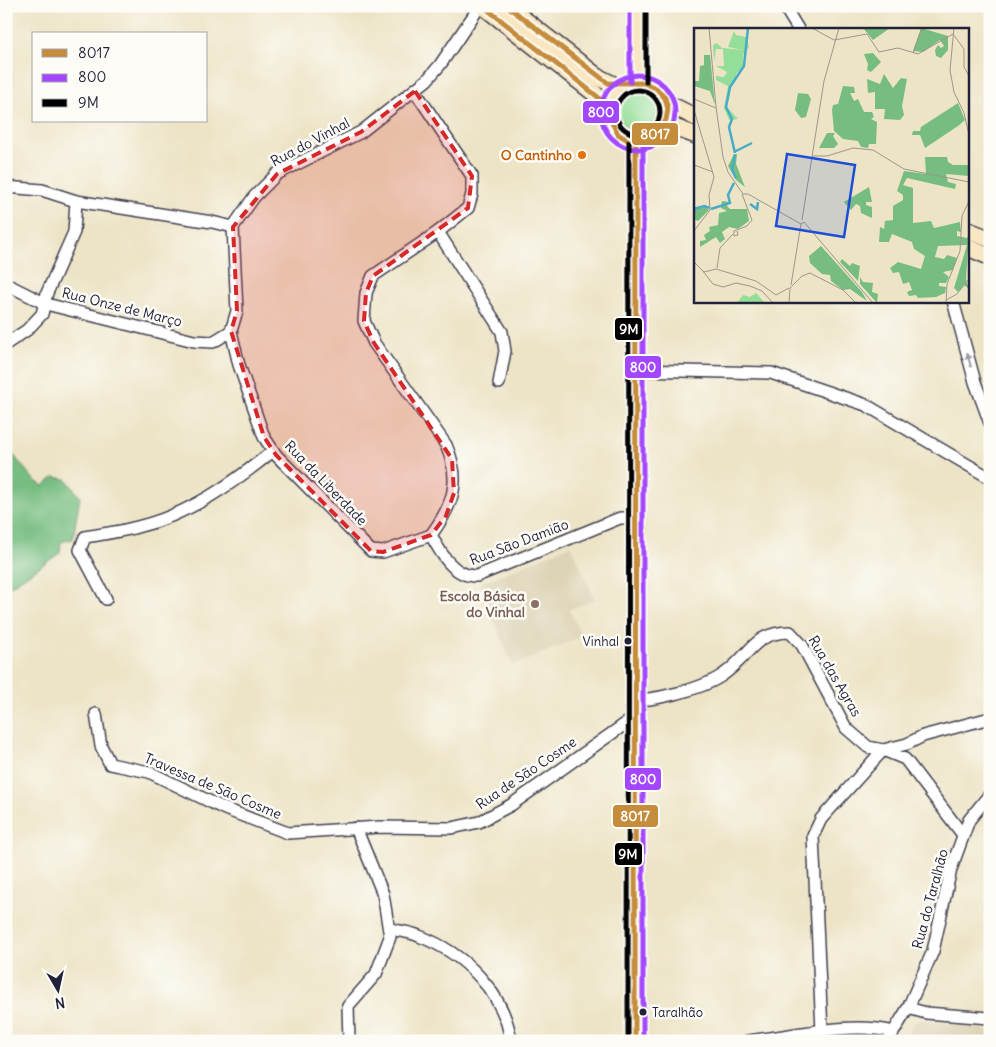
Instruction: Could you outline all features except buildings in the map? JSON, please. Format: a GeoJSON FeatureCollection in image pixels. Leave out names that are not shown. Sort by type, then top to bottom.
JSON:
{"type":"FeatureCollection","features":[{"type":"Feature","properties":{"kind":"street","name":"Rua do Vinhal"},"geometry":{"type":"LineString","coordinates":[[233,227],[254,197],[277,174],[361,132],[414,91],[440,65],[481,6]]}},
{"type":"Feature","properties":{"kind":"street"},"geometry":{"type":"LineString","coordinates":[[481,6],[594,93],[603,102],[618,134],[636,142],[654,137],[662,131],[676,128],[694,135]]}},
{"type":"Feature","properties":{"kind":"street"},"geometry":{"type":"LineString","coordinates":[[507,6],[598,78],[616,86],[633,83],[656,88],[671,104],[694,116]]}},
{"type":"Feature","properties":{"kind":"street"},"geometry":{"type":"LineString","coordinates":[[633,83],[638,6]]}},
{"type":"Feature","properties":{"kind":"street"},"geometry":{"type":"LineString","coordinates":[[784,6],[797,28]]}},
{"type":"Feature","properties":{"kind":"street"},"geometry":{"type":"LineString","coordinates":[[609,116],[609,106],[613,95],[633,83]]}},
{"type":"Feature","properties":{"kind":"street"},"geometry":{"type":"LineString","coordinates":[[414,91],[472,176],[472,194],[468,208],[438,232],[373,276],[366,293],[364,321],[374,343],[446,445],[452,458],[454,493],[446,516],[431,535]]}},
{"type":"Feature","properties":{"kind":"street"},"geometry":{"type":"LineString","coordinates":[[662,94],[668,113],[662,131]]}},
{"type":"Feature","properties":{"kind":"street"},"geometry":{"type":"LineString","coordinates":[[635,1041],[636,701],[634,518],[636,142]]}},
{"type":"Feature","properties":{"kind":"street"},"geometry":{"type":"LineString","coordinates":[[6,187],[42,190],[76,201],[212,222],[233,227]]}},
{"type":"Feature","properties":{"kind":"street"},"geometry":{"type":"LineString","coordinates":[[6,344],[27,330],[42,314],[46,304],[47,293],[74,232],[76,201]]}},
{"type":"Feature","properties":{"kind":"street","name":"Rua da Liberdade"},"geometry":{"type":"LineString","coordinates":[[233,227],[237,311],[231,331],[239,365],[264,437],[274,451],[371,551],[383,552],[431,535]]}},
{"type":"Feature","properties":{"kind":"street"},"geometry":{"type":"LineString","coordinates":[[968,230],[990,239]]}},
{"type":"Feature","properties":{"kind":"street"},"geometry":{"type":"LineString","coordinates":[[438,232],[502,332],[504,351],[499,384]]}},
{"type":"Feature","properties":{"kind":"street"},"geometry":{"type":"LineString","coordinates":[[968,247],[990,257]]}},
{"type":"Feature","properties":{"kind":"street","name":"Rua Onze de Março"},"geometry":{"type":"LineString","coordinates":[[6,284],[46,304],[194,341],[213,342],[231,331]]}},
{"type":"Feature","properties":{"kind":"street"},"geometry":{"type":"LineString","coordinates":[[953,302],[974,382],[990,423]]}},
{"type":"Feature","properties":{"kind":"street"},"geometry":{"type":"LineString","coordinates":[[636,370],[771,373],[866,405],[990,478]]}},
{"type":"Feature","properties":{"kind":"street"},"geometry":{"type":"LineString","coordinates":[[106,599],[80,550],[85,538],[139,527],[191,507],[237,480],[274,451]]}},
{"type":"Feature","properties":{"kind":"street","name":"Rua São Damião"},"geometry":{"type":"LineString","coordinates":[[431,535],[440,551],[458,572],[467,577],[477,576],[620,518],[634,518]]}},
{"type":"Feature","properties":{"kind":"street","name":"Rua das Agras"},"geometry":{"type":"LineString","coordinates":[[636,701],[688,690],[724,674],[756,643],[774,632],[790,632],[802,645],[846,728],[868,746],[905,759],[964,835]]}},
{"type":"Feature","properties":{"kind":"street","name":"Travessa de São Cosme"},"geometry":{"type":"LineString","coordinates":[[96,714],[101,746],[110,764],[149,772],[225,809],[288,833],[356,828]]}},
{"type":"Feature","properties":{"kind":"street","name":"Rua de São Cosme"},"geometry":{"type":"LineString","coordinates":[[356,828],[452,828],[479,822],[510,804],[635,717]]}},
{"type":"Feature","properties":{"kind":"street"},"geometry":{"type":"LineString","coordinates":[[822,1032],[813,836],[821,819],[883,750],[907,744],[923,736],[990,718]]}},
{"type":"Feature","properties":{"kind":"street","name":"Rua do Taralhão"},"geometry":{"type":"LineString","coordinates":[[891,1036],[908,1008],[933,951],[951,869],[969,820],[990,794]]}},
{"type":"Feature","properties":{"kind":"street"},"geometry":{"type":"LineString","coordinates":[[348,1041],[348,1006],[376,974],[390,938],[383,894],[356,828]]}},
{"type":"Feature","properties":{"kind":"street"},"geometry":{"type":"LineString","coordinates":[[389,929],[418,936],[454,954],[477,975],[496,996],[509,1028],[511,1041]]}},
{"type":"Feature","properties":{"kind":"street"},"geometry":{"type":"LineString","coordinates":[[908,1008],[926,1013],[990,1018]]}},
{"type":"Feature","properties":{"kind":"street"},"geometry":{"type":"LineString","coordinates":[[748,1041],[822,1032],[878,1028],[891,1036]]}},
{"type":"Feature","properties":{"kind":"highlighted area"},"geometry":{"type":"Polygon","coordinates":[[[415,91],[472,176],[468,208],[373,276],[366,293],[364,321],[374,343],[452,459],[454,493],[446,516],[431,535],[383,552],[371,551],[276,455],[264,437],[231,331],[237,311],[233,227],[277,174],[361,132],[415,91]]]}},
{"type":"Feature","properties":{"kind":"shaded area","name":"Escola Básica do Vinhal"},"geometry":{"type":"Polygon","coordinates":[[[571,545],[595,599],[569,610],[582,636],[513,666],[479,584],[571,545]]]}},
{"type":"Feature","properties":{"kind":"shaded area"},"geometry":{"type":"Polygon","coordinates":[[[922,1020],[981,1028],[990,1032],[990,1041],[904,1041],[915,1022],[922,1020]]]}},
{"type":"Feature","properties":{"kind":"green space"},"geometry":{"type":"Polygon","coordinates":[[[642,91],[649,94],[655,100],[658,111],[657,119],[649,128],[642,131],[634,131],[627,128],[619,119],[618,107],[621,100],[630,92],[642,91]]]}},
{"type":"Feature","properties":{"kind":"green space"},"geometry":{"type":"Polygon","coordinates":[[[6,446],[34,480],[43,486],[54,477],[66,479],[80,497],[73,539],[61,542],[60,553],[6,589],[6,446]]]}},
{"type":"Feature","properties":{"kind":"transit line","name":"8017"},"geometry":{"type":"LineString","coordinates":[[483,6],[598,97],[618,134],[629,141],[641,142],[651,138],[660,130],[666,120],[668,109],[665,98],[656,88],[644,83],[608,83],[507,6]]}},
{"type":"Feature","properties":{"kind":"transit line","name":"800"},"geometry":{"type":"LineString","coordinates":[[630,6],[630,82]]}},
{"type":"Feature","properties":{"kind":"transit line","name":"9M"},"geometry":{"type":"LineString","coordinates":[[646,6],[646,82]]}},
{"type":"Feature","properties":{"kind":"transit line","name":"800"},"geometry":{"type":"LineString","coordinates":[[638,75],[659,81],[669,91],[675,112],[669,133],[659,143],[638,149],[617,143],[607,133],[601,112],[607,91],[617,81],[638,75]]}},
{"type":"Feature","properties":{"kind":"transit line","name":"9M"},"geometry":{"type":"LineString","coordinates":[[634,90],[642,90],[654,96],[660,112],[654,128],[642,134],[634,134],[622,128],[616,116],[616,108],[622,96],[634,90]]}},
{"type":"Feature","properties":{"kind":"transit line","name":"9M"},"geometry":{"type":"LineString","coordinates":[[628,1041],[629,142]]}},
{"type":"Feature","properties":{"kind":"transit line","name":"8017"},"geometry":{"type":"LineString","coordinates":[[635,1041],[636,142]]}},
{"type":"Feature","properties":{"kind":"transit line","name":"800"},"geometry":{"type":"LineString","coordinates":[[643,142],[643,1041]]}},
{"type":"Feature","properties":{"kind":"place","name":"O Cantinho"},"geometry":{"type":"Point","coordinates":[582,155]}},
{"type":"Feature","properties":{"kind":"place","name":"Escola Básica do Vinhal"},"geometry":{"type":"Point","coordinates":[535,604]}},
{"type":"Feature","properties":{"kind":"place","name":"Vinhal"},"geometry":{"type":"Point","coordinates":[628,641]}},
{"type":"Feature","properties":{"kind":"place","name":"Taralhão"},"geometry":{"type":"Point","coordinates":[643,1012]}}]}
